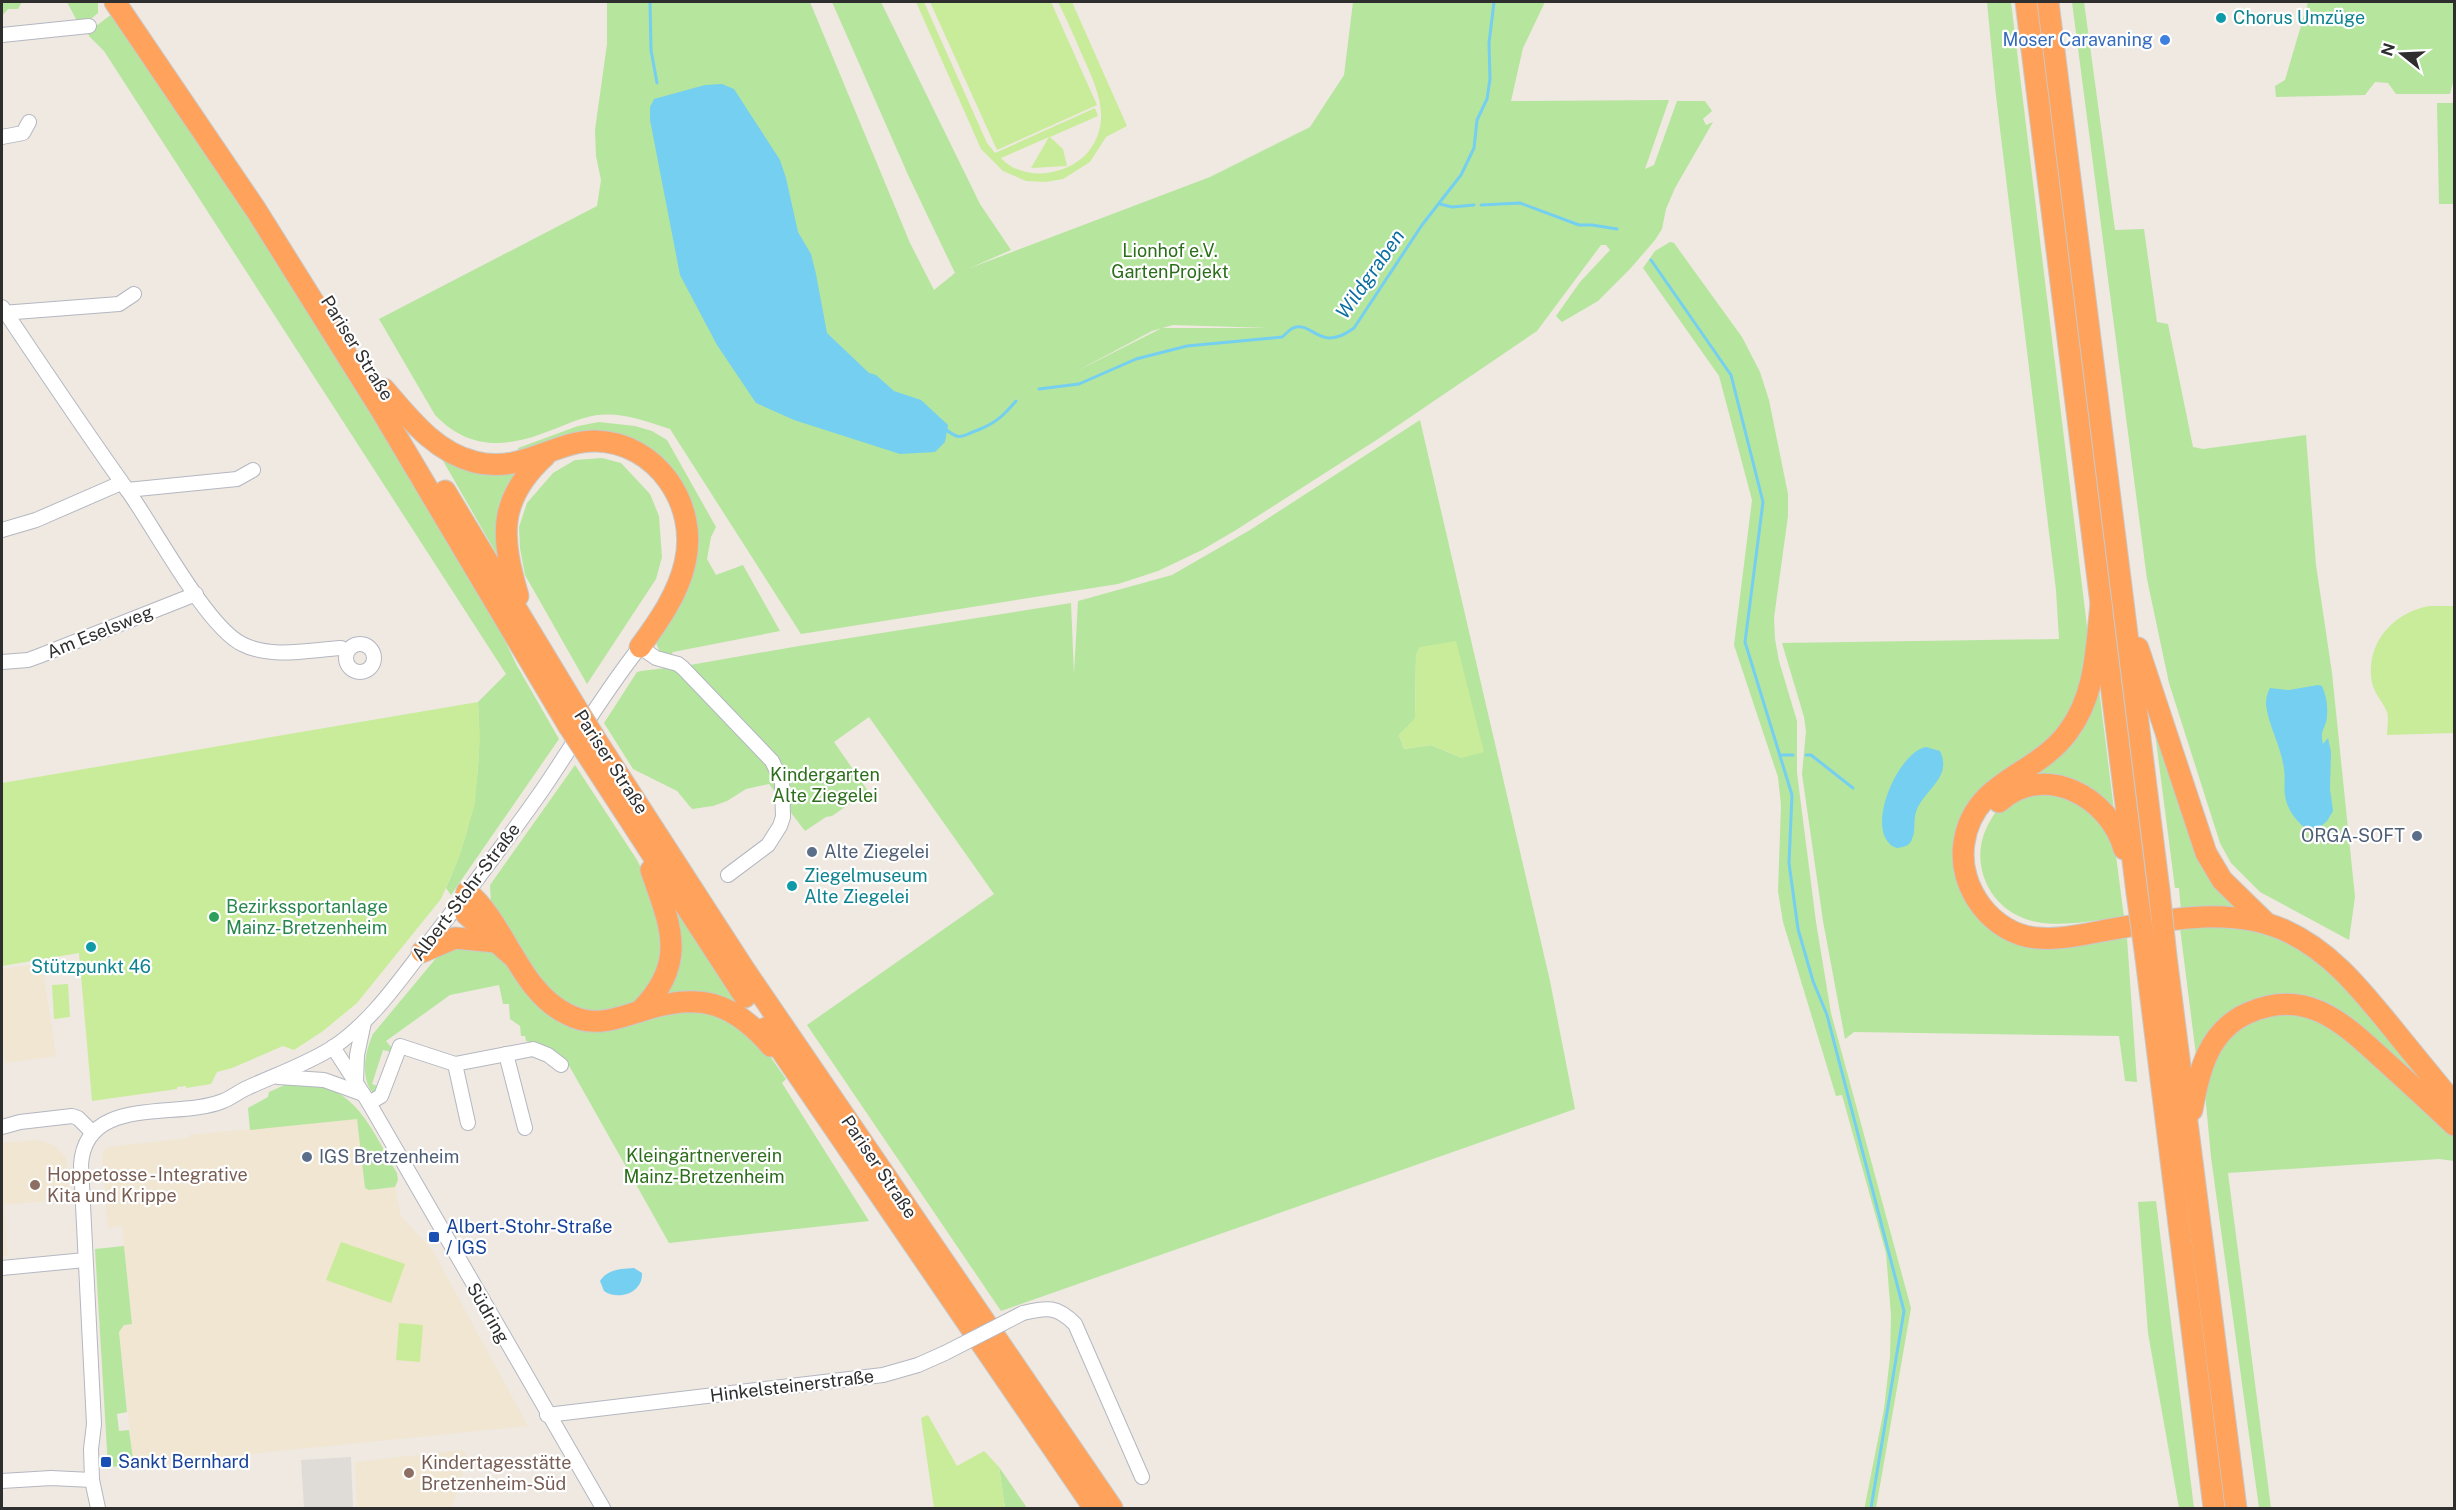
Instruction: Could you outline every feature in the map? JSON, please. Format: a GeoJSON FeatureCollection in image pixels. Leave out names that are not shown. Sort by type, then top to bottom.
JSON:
{"type":"FeatureCollection","features":[{"type":"Feature","properties":{"kind":"highway","name":"Pariser Straße"},"geometry":{"type":"LineString","coordinates":[[115,2],[269,230],[590,744],[1112,1509]]}},
{"type":"Feature","properties":{"kind":"highway","name":"Pariser Straße"},"geometry":{"type":"LineString","coordinates":[[133,2],[260,192],[384,389],[526,624],[573,718]]}},
{"type":"Feature","properties":{"kind":"highway"},"geometry":{"type":"LineString","coordinates":[[2026,2],[2137,893]]}},
{"type":"Feature","properties":{"kind":"highway"},"geometry":{"type":"LineString","coordinates":[[2048,2],[2158,890],[2156,957],[2214,1509]]}},
{"type":"Feature","properties":{"kind":"highway"},"geometry":{"type":"LineString","coordinates":[[384,389],[426,435],[464,459],[498,464],[521,461],[574,443],[588,441],[620,445],[638,452],[653,462],[667,477],[676,493],[686,524],[686,560],[672,599],[640,647]]}},
{"type":"Feature","properties":{"kind":"highway"},"geometry":{"type":"LineString","coordinates":[[526,624],[507,554],[505,538],[507,518],[510,501],[521,482],[548,453]]}},
{"type":"Feature","properties":{"kind":"highway"},"geometry":{"type":"LineString","coordinates":[[2101,604],[2091,687],[2081,712],[2067,734],[2049,753],[2000,784],[1985,797],[1970,820],[1964,839],[1963,859],[1968,885],[1974,897],[1992,918],[2014,932],[2035,938],[2221,917],[2249,919],[2268,924],[2310,944],[2335,963],[2360,989],[2454,1104]]}},
{"type":"Feature","properties":{"kind":"highway"},"geometry":{"type":"LineString","coordinates":[[2124,604],[2206,853],[2222,880],[2246,906],[2268,924]]}},
{"type":"Feature","properties":{"kind":"highway","name":"Pariser Straße"},"geometry":{"type":"LineString","coordinates":[[590,744],[639,836],[806,1087],[1094,1509]]}},
{"type":"Feature","properties":{"kind":"highway"},"geometry":{"type":"LineString","coordinates":[[2124,927],[2047,929],[2033,927],[2007,916],[1989,899],[1977,876],[1974,852],[1980,827],[1998,802],[2025,787],[2050,784],[2076,791],[2099,807],[2117,829],[2156,957],[2188,1132],[2236,1509]]}},
{"type":"Feature","properties":{"kind":"highway"},"geometry":{"type":"LineString","coordinates":[[639,836],[663,903],[672,947],[669,969],[661,986],[639,1012]]}},
{"type":"Feature","properties":{"kind":"highway"},"geometry":{"type":"LineString","coordinates":[[467,892],[464,904],[466,914],[504,949],[546,999],[567,1015],[585,1021],[598,1022],[616,1020],[681,1001],[712,1003],[737,1014],[760,1033],[806,1087]]}},
{"type":"Feature","properties":{"kind":"highway"},"geometry":{"type":"LineString","coordinates":[[422,952],[455,938],[504,949]]}},
{"type":"Feature","properties":{"kind":"highway"},"geometry":{"type":"LineString","coordinates":[[2188,1132],[2201,1067],[2213,1042],[2233,1022],[2245,1014],[2285,1004],[2313,1008],[2338,1020],[2454,1125]]}},
{"type":"Feature","properties":{"kind":"street"},"geometry":{"type":"LineString","coordinates":[[2,35],[89,26]]}},
{"type":"Feature","properties":{"kind":"street"},"geometry":{"type":"LineString","coordinates":[[2,137],[23,133],[28,122]]}},
{"type":"Feature","properties":{"kind":"street"},"geometry":{"type":"LineString","coordinates":[[3,310],[119,304],[134,294]]}},
{"type":"Feature","properties":{"kind":"street"},"geometry":{"type":"LineString","coordinates":[[3,310],[196,594],[228,634],[240,644],[256,650],[273,652],[341,648],[347,651]]}},
{"type":"Feature","properties":{"kind":"street"},"geometry":{"type":"LineString","coordinates":[[2,530],[36,520],[124,486],[237,479],[253,470]]}},
{"type":"Feature","properties":{"kind":"street","name":"Am Eselsweg"},"geometry":{"type":"LineString","coordinates":[[2,662],[39,656],[196,594]]}},
{"type":"Feature","properties":{"kind":"street"},"geometry":{"type":"LineString","coordinates":[[640,647],[656,658],[678,664],[765,753],[772,761],[782,782],[783,817],[775,835],[768,845],[728,875]]}},
{"type":"Feature","properties":{"kind":"street","name":"Albert-Stohr-Straße"},"geometry":{"type":"LineString","coordinates":[[92,1132],[112,1118],[182,1107],[196,1100],[246,1088],[275,1077],[333,1047],[364,1022],[422,952],[520,822],[640,647]]}},
{"type":"Feature","properties":{"kind":"street"},"geometry":{"type":"LineString","coordinates":[[363,1093],[358,1046],[364,1022]]}},
{"type":"Feature","properties":{"kind":"street"},"geometry":{"type":"LineString","coordinates":[[275,1077],[324,1080],[363,1093],[381,1095],[400,1046],[455,1064],[533,1049],[548,1055],[561,1065]]}},
{"type":"Feature","properties":{"kind":"street","name":"Südring"},"geometry":{"type":"LineString","coordinates":[[333,1047],[363,1093],[547,1415],[595,1506]]}},
{"type":"Feature","properties":{"kind":"street"},"geometry":{"type":"LineString","coordinates":[[506,1054],[525,1128]]}},
{"type":"Feature","properties":{"kind":"street"},"geometry":{"type":"LineString","coordinates":[[455,1064],[468,1124]]}},
{"type":"Feature","properties":{"kind":"street"},"geometry":{"type":"LineString","coordinates":[[2,1126],[72,1116],[78,1118],[92,1132],[83,1146],[81,1156],[94,1424],[91,1449],[92,1480],[98,1509]]}},
{"type":"Feature","properties":{"kind":"street"},"geometry":{"type":"LineString","coordinates":[[2,1268],[85,1260]]}},
{"type":"Feature","properties":{"kind":"street","name":"Hinkelsteinerstraße"},"geometry":{"type":"LineString","coordinates":[[547,1415],[883,1375],[918,1365],[1023,1313],[1050,1308],[1059,1311],[1075,1324],[1142,1477]]}},
{"type":"Feature","properties":{"kind":"street"},"geometry":{"type":"LineString","coordinates":[[2,1481],[51,1478],[92,1480]]}},
{"type":"Feature","properties":{"kind":"shaded area"},"geometry":{"type":"Polygon","coordinates":[[[42,963],[56,1056],[5,1063],[2,1040],[2,969],[42,963]]]}},
{"type":"Feature","properties":{"kind":"shaded area"},"geometry":{"type":"Polygon","coordinates":[[[357,1119],[365,1188],[369,1190],[395,1187],[401,1216],[433,1251],[528,1426],[140,1465],[133,1459],[119,1332],[124,1325],[132,1323],[122,1226],[108,1228],[102,1152],[108,1147],[189,1138],[189,1135],[357,1119]]]}},
{"type":"Feature","properties":{"kind":"shaded area","name":"Hoppetosse - Integrative Kita und Krippe"},"geometry":{"type":"Polygon","coordinates":[[[38,1140],[54,1145],[66,1158],[70,1199],[4,1205],[8,1256],[2,1256],[2,1143],[38,1140]]]}},
{"type":"Feature","properties":{"kind":"shaded area","name":"Kindertagesstätte Bretzenheim-Süd"},"geometry":{"type":"Polygon","coordinates":[[[463,1450],[468,1458],[451,1508],[357,1508],[355,1462],[463,1450]]]}},
{"type":"Feature","properties":{"kind":"shaded area"},"geometry":{"type":"Polygon","coordinates":[[[351,1457],[353,1508],[304,1508],[301,1460],[351,1457]]]}},
{"type":"Feature","properties":{"kind":"green space"},"geometry":{"type":"Polygon","coordinates":[[[2,2],[22,2],[18,9],[8,9],[2,16],[2,2]]]}},
{"type":"Feature","properties":{"kind":"green space"},"geometry":{"type":"Polygon","coordinates":[[[67,2],[98,2],[98,13],[86,23],[77,21],[67,2]]]}},
{"type":"Feature","properties":{"kind":"green space","name":"Lionhof e.V. GartenProjekt"},"geometry":{"type":"Polygon","coordinates":[[[607,2],[810,2],[910,243],[934,290],[955,273],[909,177],[832,2],[881,2],[980,204],[1011,250],[970,268],[1210,177],[1310,127],[1344,75],[1353,2],[1545,2],[1523,48],[1511,101],[1669,100],[1645,169],[1654,165],[1677,101],[1705,101],[1712,111],[1703,119],[1706,125],[1713,122],[1675,188],[1666,209],[1662,229],[1655,240],[1598,301],[1562,322],[1556,316],[1580,282],[1610,250],[1606,245],[1601,245],[1537,331],[1378,439],[1202,550],[1158,571],[1118,584],[801,634],[670,429],[634,418],[606,414],[582,418],[541,434],[512,442],[484,442],[471,439],[447,426],[435,415],[379,319],[597,206],[601,180],[596,156],[595,130],[607,44],[607,2]],[[1173,325],[1162,328],[1269,328],[1173,325]],[[1161,328],[1152,331],[1075,372],[1161,328]]]}},
{"type":"Feature","properties":{"kind":"green space"},"geometry":{"type":"Polygon","coordinates":[[[916,2],[924,2],[987,143],[995,153],[1095,108],[1098,116],[1050,137],[1063,149],[1067,166],[1031,168],[1049,137],[1001,158],[1012,167],[1025,172],[1039,173],[1067,167],[1088,152],[1100,128],[1100,104],[1097,93],[1058,2],[1072,2],[1127,126],[1106,137],[1090,162],[1063,179],[1046,182],[1026,181],[1003,171],[981,149],[916,2]]]}},
{"type":"Feature","properties":{"kind":"green space"},"geometry":{"type":"Polygon","coordinates":[[[930,2],[1051,2],[1097,105],[997,150],[930,2]]]}},
{"type":"Feature","properties":{"kind":"green space"},"geometry":{"type":"Polygon","coordinates":[[[1987,2],[2011,2],[2089,643],[2071,720],[1967,814],[1971,903],[2068,945],[2127,938],[2137,1082],[2125,1081],[2119,1036],[1854,1032],[1845,1039],[1823,921],[1802,774],[1806,731],[1804,717],[1782,643],[2059,639],[2056,590],[1996,96],[1987,2]]]}},
{"type":"Feature","properties":{"kind":"green space"},"geometry":{"type":"Polygon","coordinates":[[[2072,2],[2084,2],[2115,230],[2144,229],[2157,322],[2168,324],[2193,447],[2203,449],[2306,435],[2316,565],[2332,673],[2355,897],[2349,940],[2260,892],[2231,863],[2220,843],[2169,683],[2147,579],[2072,2]]]}},
{"type":"Feature","properties":{"kind":"green space"},"geometry":{"type":"Polygon","coordinates":[[[2308,2],[2454,2],[2454,78],[2450,94],[2396,94],[2388,83],[2375,82],[2365,95],[2276,97],[2275,86],[2285,80],[2308,2]]]}},
{"type":"Feature","properties":{"kind":"green space"},"geometry":{"type":"Polygon","coordinates":[[[112,14],[276,254],[501,632],[516,664],[559,739],[451,895],[446,888],[464,841],[474,797],[479,751],[478,702],[506,674],[104,51],[89,36],[88,32],[112,14]]]}},
{"type":"Feature","properties":{"kind":"green space"},"geometry":{"type":"Polygon","coordinates":[[[2437,103],[2454,103],[2454,204],[2439,204],[2437,103]]]}},
{"type":"Feature","properties":{"kind":"green space"},"geometry":{"type":"Polygon","coordinates":[[[1670,242],[1674,243],[1742,337],[1760,372],[1769,400],[1788,494],[1788,516],[1774,618],[1775,639],[1779,661],[1797,721],[1797,773],[1816,922],[1831,1013],[1911,1308],[1876,1508],[1865,1508],[1865,1505],[1884,1409],[1890,1357],[1891,1315],[1886,1253],[1842,1095],[1836,1096],[1783,922],[1778,891],[1781,805],[1778,777],[1734,645],[1752,500],[1719,376],[1643,268],[1655,251],[1670,242]]]}},
{"type":"Feature","properties":{"kind":"green space","name":"Kindergarten Alte Ziegelei"},"geometry":{"type":"Polygon","coordinates":[[[1420,420],[1550,981],[1575,1109],[1001,1311],[807,1025],[994,894],[869,717],[834,742],[868,791],[832,816],[826,817],[805,831],[769,784],[746,789],[727,801],[713,806],[692,809],[677,791],[633,769],[604,723],[637,672],[1071,603],[1074,674],[1078,601],[1172,575],[1250,530],[1420,420]],[[1420,647],[1416,655],[1415,719],[1399,735],[1404,749],[1431,745],[1462,758],[1420,647]]]}},
{"type":"Feature","properties":{"kind":"green space"},"geometry":{"type":"Polygon","coordinates":[[[599,422],[635,426],[652,431],[667,440],[716,527],[711,537],[707,559],[716,575],[743,565],[780,631],[673,652],[669,657],[660,652],[656,643],[692,525],[631,442],[520,456],[518,448],[578,426],[599,422]]]}},
{"type":"Feature","properties":{"kind":"green space"},"geometry":{"type":"Polygon","coordinates":[[[438,452],[519,466],[498,553],[496,553],[438,452]]]}},
{"type":"Feature","properties":{"kind":"green space"},"geometry":{"type":"Polygon","coordinates":[[[602,458],[621,463],[650,494],[659,516],[662,557],[656,579],[587,684],[525,575],[519,527],[527,503],[553,473],[575,460],[602,458]]]}},
{"type":"Feature","properties":{"kind":"green space"},"geometry":{"type":"Polygon","coordinates":[[[2429,606],[2454,606],[2454,733],[2387,735],[2387,712],[2372,683],[2371,669],[2377,643],[2393,623],[2416,610],[2429,606]]]}},
{"type":"Feature","properties":{"kind":"green space"},"geometry":{"type":"Polygon","coordinates":[[[1456,641],[1484,752],[1462,758],[1431,745],[1404,749],[1399,735],[1415,718],[1416,655],[1420,647],[1456,641]]]}},
{"type":"Feature","properties":{"kind":"green space"},"geometry":{"type":"Polygon","coordinates":[[[2098,681],[2113,802],[2114,817],[2030,772],[2098,681]]]}},
{"type":"Feature","properties":{"kind":"green space","name":"Bezirkssportanlage Mainz-Bretzenheim"},"geometry":{"type":"Polygon","coordinates":[[[478,702],[480,739],[475,804],[459,858],[441,899],[357,1003],[323,1031],[294,1050],[283,1046],[217,1072],[211,1084],[177,1087],[177,1089],[92,1101],[79,953],[2,966],[2,783],[478,702]]]}},
{"type":"Feature","properties":{"kind":"green space"},"geometry":{"type":"Polygon","coordinates":[[[2151,702],[2199,848],[2243,909],[2181,911],[2179,888],[2175,888],[2151,702]]]}},
{"type":"Feature","properties":{"kind":"green space"},"geometry":{"type":"Polygon","coordinates":[[[575,765],[637,860],[654,894],[665,965],[632,1008],[588,1015],[548,993],[491,905],[490,885],[575,765]]]}},
{"type":"Feature","properties":{"kind":"green space"},"geometry":{"type":"Polygon","coordinates":[[[2032,790],[2087,801],[2115,848],[2124,917],[2060,924],[2035,922],[2010,911],[1990,891],[1981,864],[1983,837],[1999,809],[2032,790]]]}},
{"type":"Feature","properties":{"kind":"green space"},"geometry":{"type":"Polygon","coordinates":[[[670,902],[745,1014],[661,1001],[670,902]]]}},
{"type":"Feature","properties":{"kind":"green space"},"geometry":{"type":"Polygon","coordinates":[[[2231,925],[2272,933],[2329,967],[2454,1111],[2345,1019],[2276,999],[2197,1063],[2180,928],[2231,925]]]}},
{"type":"Feature","properties":{"kind":"green space","name":"Kleingärtnerverein Mainz-Bretzenheim"},"geometry":{"type":"Polygon","coordinates":[[[461,947],[492,948],[554,1014],[659,1012],[710,1008],[762,1045],[786,1079],[782,1083],[869,1221],[669,1243],[567,1062],[534,1043],[526,1041],[525,1036],[521,1036],[520,1026],[510,1019],[509,1004],[503,1004],[499,985],[450,995],[386,1041],[393,1049],[391,1052],[383,1050],[372,1084],[380,1087],[373,1093],[366,1080],[365,1064],[373,1034],[437,957],[461,947]]]}},
{"type":"Feature","properties":{"kind":"green space"},"geometry":{"type":"Polygon","coordinates":[[[68,984],[70,1017],[54,1019],[52,985],[68,984]]]}},
{"type":"Feature","properties":{"kind":"green space"},"geometry":{"type":"Polygon","coordinates":[[[2319,1014],[2454,1135],[2454,1161],[2439,1159],[2228,1173],[2271,1508],[2259,1508],[2211,1157],[2204,1083],[2223,1037],[2253,1015],[2319,1014]]]}},
{"type":"Feature","properties":{"kind":"green space"},"geometry":{"type":"Polygon","coordinates":[[[287,1084],[324,1087],[349,1101],[368,1122],[397,1173],[398,1180],[395,1187],[369,1190],[365,1188],[357,1119],[250,1130],[248,1108],[268,1097],[269,1092],[287,1084]]]}},
{"type":"Feature","properties":{"kind":"green space"},"geometry":{"type":"Polygon","coordinates":[[[2156,1201],[2194,1508],[2179,1508],[2148,1333],[2138,1202],[2156,1201]]]}},
{"type":"Feature","properties":{"kind":"green space"},"geometry":{"type":"Polygon","coordinates":[[[341,1242],[405,1264],[391,1303],[326,1280],[341,1242]]]}},
{"type":"Feature","properties":{"kind":"green space"},"geometry":{"type":"Polygon","coordinates":[[[124,1246],[132,1324],[124,1325],[119,1332],[127,1412],[117,1414],[119,1431],[129,1430],[133,1459],[140,1465],[108,1467],[95,1249],[124,1246]]]}},
{"type":"Feature","properties":{"kind":"green space"},"geometry":{"type":"Polygon","coordinates":[[[399,1323],[423,1325],[420,1362],[396,1360],[399,1323]]]}},
{"type":"Feature","properties":{"kind":"green space"},"geometry":{"type":"Polygon","coordinates":[[[928,1415],[957,1466],[984,1451],[999,1467],[1005,1508],[934,1508],[921,1418],[928,1415]]]}},
{"type":"Feature","properties":{"kind":"green space"},"geometry":{"type":"Polygon","coordinates":[[[999,1467],[1027,1508],[1005,1508],[999,1467]]]}},
{"type":"Feature","properties":{"kind":"water"},"geometry":{"type":"Polygon","coordinates":[[[722,84],[734,89],[780,160],[798,232],[811,254],[827,333],[869,373],[876,375],[894,391],[921,400],[948,425],[945,442],[935,452],[900,454],[794,420],[756,403],[717,345],[680,275],[650,120],[650,107],[654,99],[705,85],[722,84]]]}},
{"type":"Feature","properties":{"kind":"water"},"geometry":{"type":"Polygon","coordinates":[[[2322,686],[2327,704],[2327,719],[2322,739],[2323,744],[2328,738],[2331,752],[2330,789],[2333,811],[2327,821],[2312,834],[2295,818],[2286,801],[2282,761],[2266,703],[2270,688],[2289,690],[2322,686]]]}},
{"type":"Feature","properties":{"kind":"water"},"geometry":{"type":"Polygon","coordinates":[[[1926,747],[1940,751],[1943,769],[1916,812],[1914,833],[1910,843],[1897,848],[1890,844],[1883,833],[1884,805],[1889,789],[1906,761],[1926,747]]]}},
{"type":"Feature","properties":{"kind":"water"},"geometry":{"type":"Polygon","coordinates":[[[634,1268],[642,1273],[641,1280],[634,1290],[622,1295],[604,1291],[600,1281],[603,1277],[619,1269],[634,1268]]]}},
{"type":"Feature","properties":{"kind":"waterway","name":"Wildgraben"},"geometry":{"type":"LineString","coordinates":[[650,2],[651,50],[657,83]]}},
{"type":"Feature","properties":{"kind":"waterway","name":"Wildgraben"},"geometry":{"type":"LineString","coordinates":[[1039,389],[1079,384],[1136,359],[1187,346],[1282,337],[1293,328],[1300,327],[1318,335],[1333,338],[1354,328],[1422,225],[1461,175],[1474,148],[1477,120],[1487,99],[1490,79],[1489,43],[1494,2]]}},
{"type":"Feature","properties":{"kind":"waterway"},"geometry":{"type":"LineString","coordinates":[[1481,205],[1520,203],[1579,225],[1617,229]]}},
{"type":"Feature","properties":{"kind":"waterway"},"geometry":{"type":"LineString","coordinates":[[1440,204],[1452,207],[1474,205]]}},
{"type":"Feature","properties":{"kind":"waterway"},"geometry":{"type":"LineString","coordinates":[[1651,260],[1731,375],[1763,502],[1745,642],[1792,795],[1789,863],[1798,929],[1813,981],[1827,1015],[1904,1311],[1871,1508]]}},
{"type":"Feature","properties":{"kind":"waterway","name":"Wildgraben"},"geometry":{"type":"LineString","coordinates":[[944,428],[954,435],[964,436],[995,421],[1016,401]]}},
{"type":"Feature","properties":{"kind":"waterway"},"geometry":{"type":"LineString","coordinates":[[1780,755],[1793,755]]}},
{"type":"Feature","properties":{"kind":"waterway"},"geometry":{"type":"LineString","coordinates":[[1806,755],[1811,755],[1853,788]]}},
{"type":"Feature","properties":{"kind":"place","name":"Chorus Umzüge"},"geometry":{"type":"Point","coordinates":[2221,18]}},
{"type":"Feature","properties":{"kind":"place","name":"Moser Caravaning"},"geometry":{"type":"Point","coordinates":[2165,40]}},
{"type":"Feature","properties":{"kind":"place","name":"ORGA-SOFT"},"geometry":{"type":"Point","coordinates":[2417,836]}},
{"type":"Feature","properties":{"kind":"place","name":"Alte Ziegelei"},"geometry":{"type":"Point","coordinates":[812,852]}},
{"type":"Feature","properties":{"kind":"place","name":"Ziegelmuseum Alte Ziegelei"},"geometry":{"type":"Point","coordinates":[792,886]}},
{"type":"Feature","properties":{"kind":"place","name":"Bezirkssportanlage Mainz-Bretzenheim"},"geometry":{"type":"Point","coordinates":[214,917]}},
{"type":"Feature","properties":{"kind":"place","name":"Stützpunkt 46"},"geometry":{"type":"Point","coordinates":[91,947]}},
{"type":"Feature","properties":{"kind":"place","name":"IGS Bretzenheim"},"geometry":{"type":"Point","coordinates":[307,1157]}},
{"type":"Feature","properties":{"kind":"place","name":"Hoppetosse - Integrative Kita und Krippe"},"geometry":{"type":"Point","coordinates":[35,1185]}},
{"type":"Feature","properties":{"kind":"place","name":"Albert-Stohr-Straße / IGS"},"geometry":{"type":"Point","coordinates":[434,1237]}},
{"type":"Feature","properties":{"kind":"place","name":"Sankt Bernhard"},"geometry":{"type":"Point","coordinates":[106,1462]}},
{"type":"Feature","properties":{"kind":"place","name":"Kindertagesstätte Bretzenheim-Süd"},"geometry":{"type":"Point","coordinates":[409,1473]}}]}
